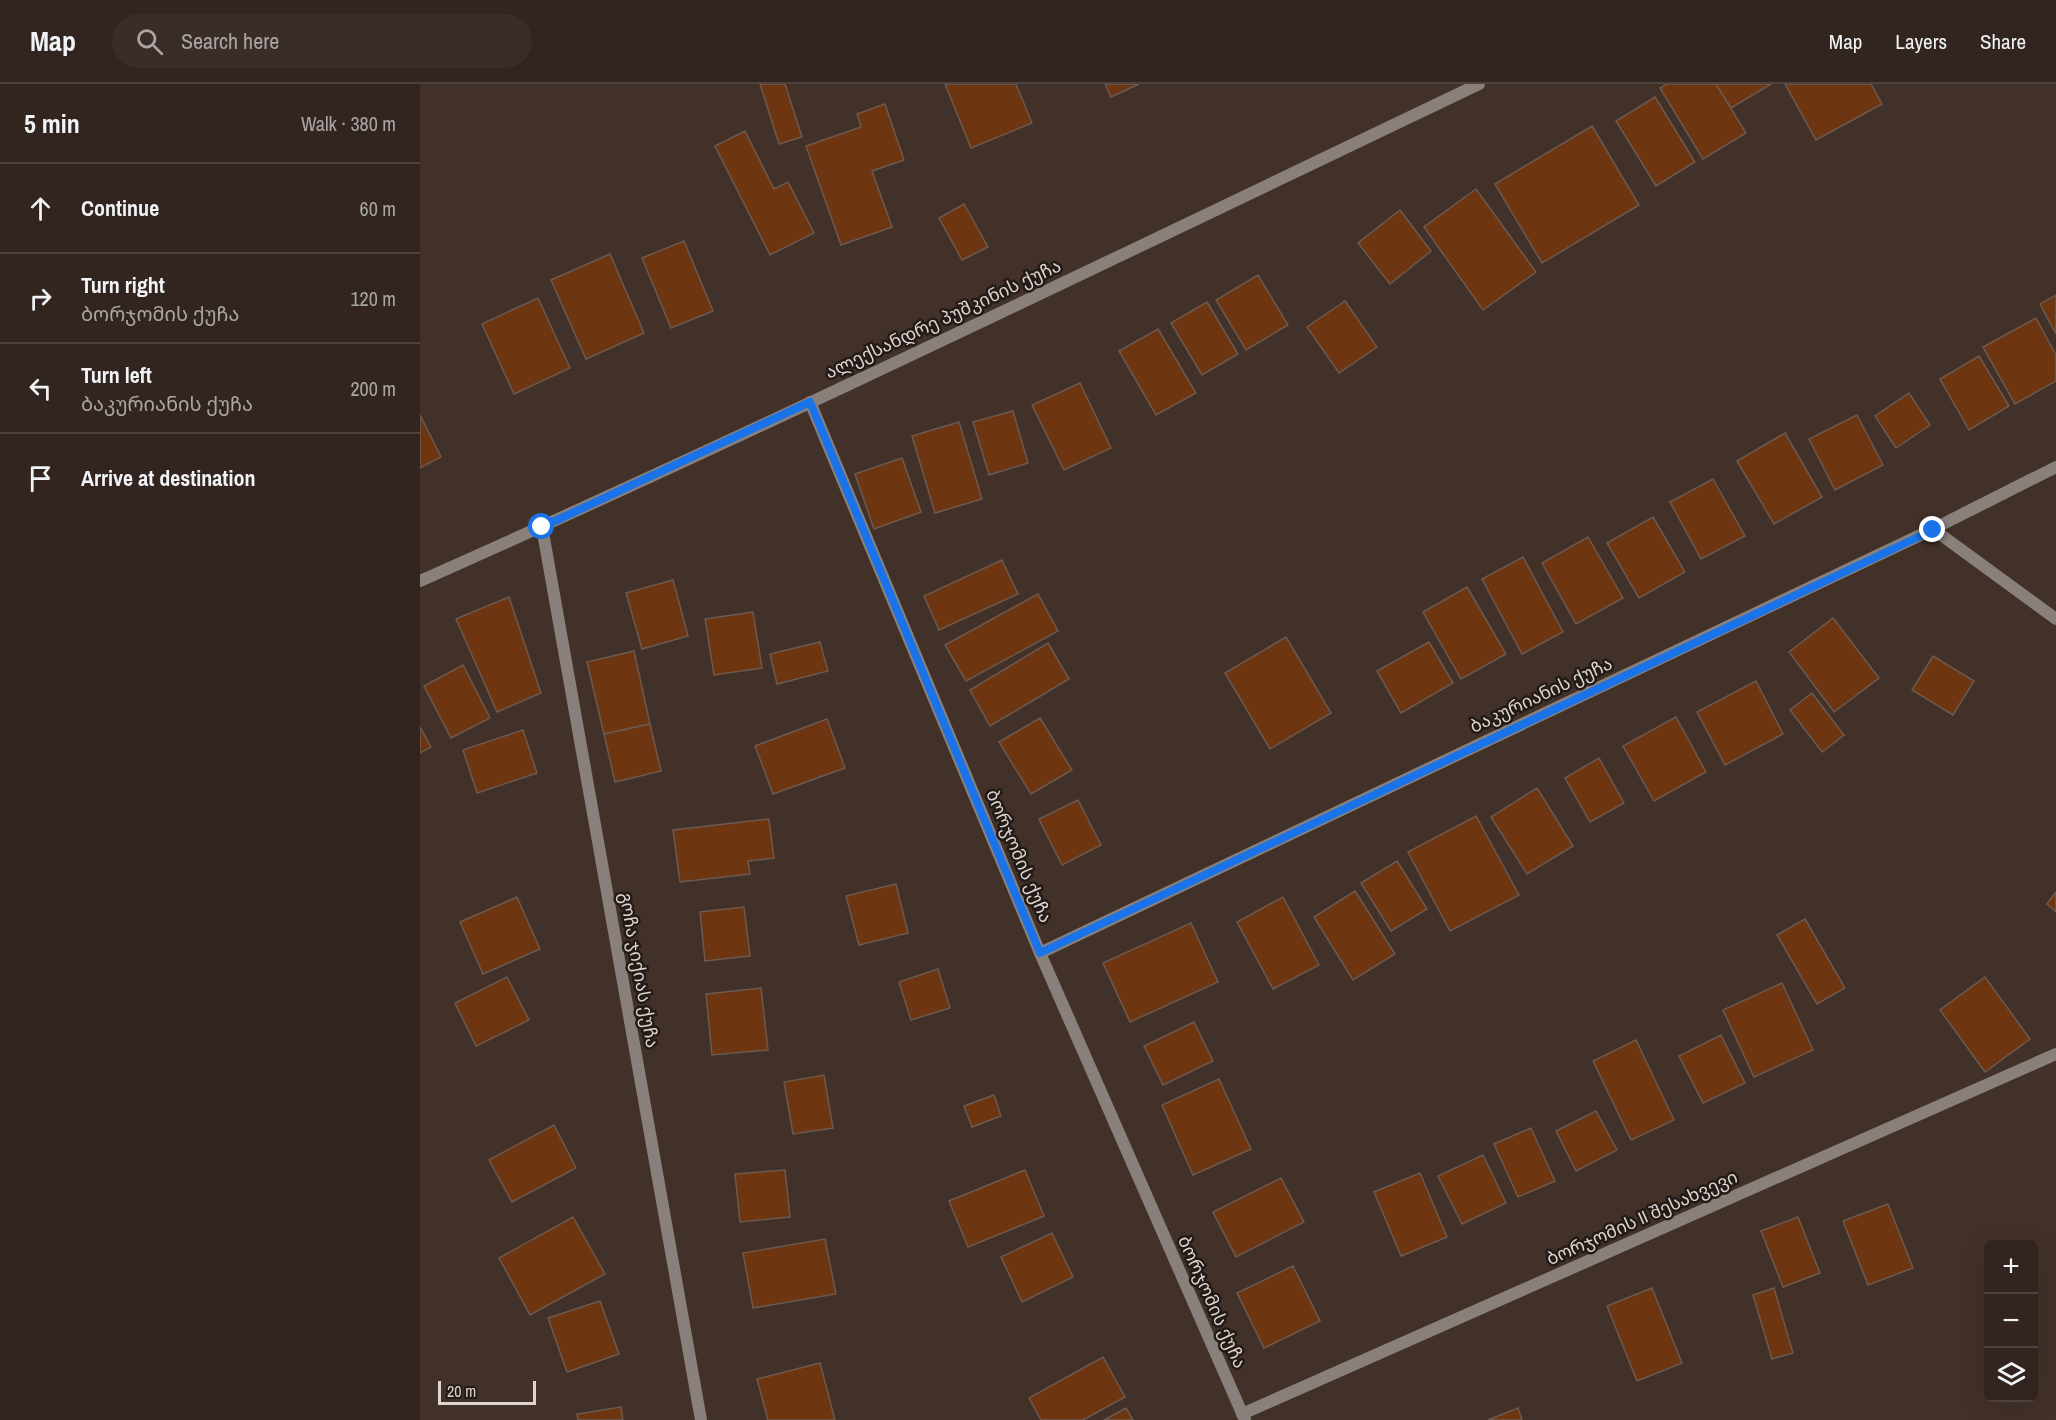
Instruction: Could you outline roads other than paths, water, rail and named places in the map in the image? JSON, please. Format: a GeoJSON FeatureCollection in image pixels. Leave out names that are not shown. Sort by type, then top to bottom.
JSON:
{"type":"FeatureCollection","features":[{"type":"Feature","properties":{"kind":"street","name":"ალექსანდრე პუშკინის ქუჩა"},"geometry":{"type":"LineString","coordinates":[[420,581],[542,527],[810,402],[1479,84]]}},
{"type":"Feature","properties":{"kind":"street","name":"ბორჯომის ქუჩა"},"geometry":{"type":"LineString","coordinates":[[810,402],[1040,953],[1243,1417]]}},
{"type":"Feature","properties":{"kind":"street","name":"ბაკურიანის ქუჩა"},"geometry":{"type":"LineString","coordinates":[[1040,953],[1933,530],[2056,467]]}},
{"type":"Feature","properties":{"kind":"street","name":"გოჩა ჯიქიას ქუჩა"},"geometry":{"type":"LineString","coordinates":[[542,527],[701,1420]]}},
{"type":"Feature","properties":{"kind":"street"},"geometry":{"type":"LineString","coordinates":[[1933,530],[2056,619]]}},
{"type":"Feature","properties":{"kind":"street","name":"ბორჯომის II შესახვევი"},"geometry":{"type":"LineString","coordinates":[[1243,1417],[2056,1054]]}}]}
